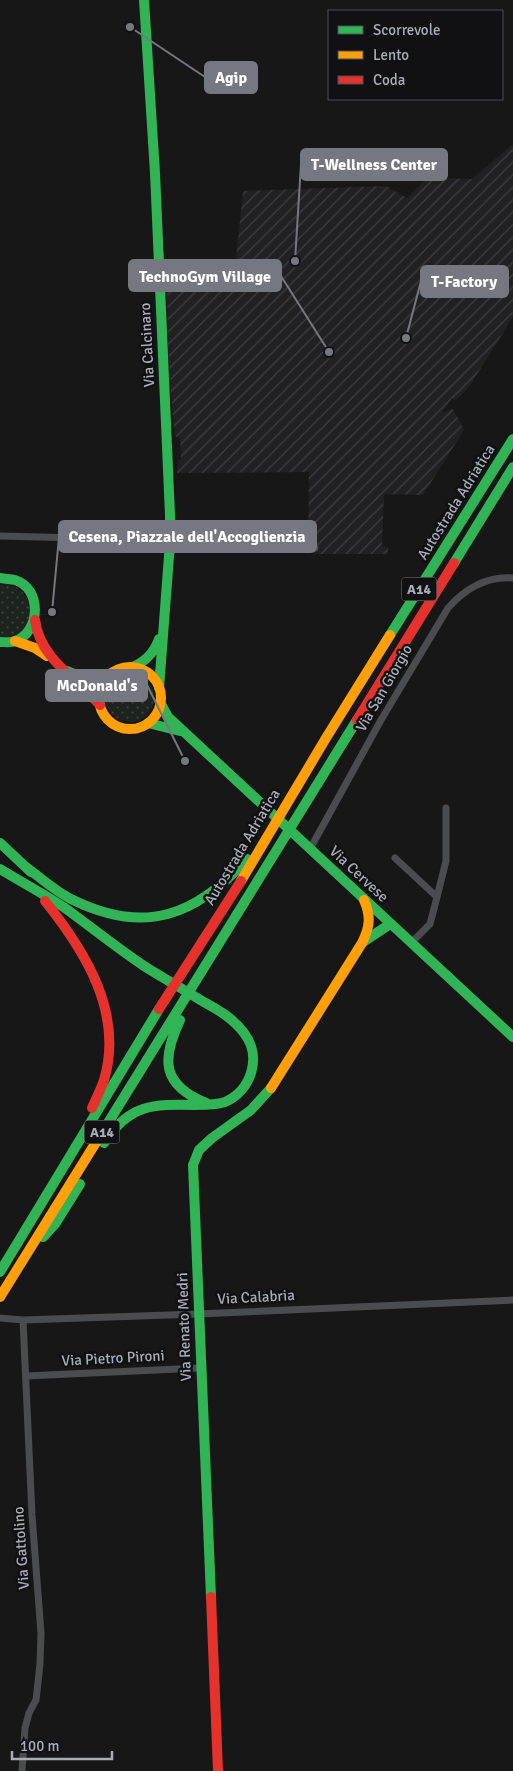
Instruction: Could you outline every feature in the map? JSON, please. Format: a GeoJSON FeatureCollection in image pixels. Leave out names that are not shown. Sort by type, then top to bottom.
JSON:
{"type":"FeatureCollection","features":[{"type":"Feature","properties":{"kind":"main road","name":"Via Calcinaro"},"geometry":{"type":"LineString","coordinates":[[144,0],[155,173],[170,515],[170,543],[162,628],[159,688]]}},
{"type":"Feature","properties":{"kind":"main road","name":"Autostrada Adriatica"},"geometry":{"type":"LineString","coordinates":[[0,1272],[161,1006],[244,876],[291,796],[513,439]]}},
{"type":"Feature","properties":{"kind":"main road","name":"Autostrada Adriatica"},"geometry":{"type":"LineString","coordinates":[[0,1297],[181,1011],[280,844],[513,467]]}},
{"type":"Feature","properties":{"kind":"main road"},"geometry":{"type":"LineString","coordinates":[[0,572],[5,578],[21,583],[36,601],[37,611],[31,629],[15,641]]}},
{"type":"Feature","properties":{"kind":"main road"},"geometry":{"type":"LineString","coordinates":[[0,642],[15,641],[35,648],[59,665],[74,675],[82,677],[98,678],[120,669],[133,667],[149,674],[159,688],[160,702],[158,710],[148,723],[140,727],[123,728],[108,720],[100,705],[75,682],[59,665],[40,642],[35,620]]}},
{"type":"Feature","properties":{"kind":"main road","name":"Via Calcinaro"},"geometry":{"type":"LineString","coordinates":[[133,667],[152,655],[157,646],[162,628]]}},
{"type":"Feature","properties":{"kind":"main road"},"geometry":{"type":"LineString","coordinates":[[100,705],[101,689],[109,675]]}},
{"type":"Feature","properties":{"kind":"main road","name":"Via Cervese"},"geometry":{"type":"LineString","coordinates":[[160,702],[168,717],[184,733],[513,1037]]}},
{"type":"Feature","properties":{"kind":"main road","name":"Via Cervese"},"geometry":{"type":"LineString","coordinates":[[148,723],[161,724],[184,733]]}},
{"type":"Feature","properties":{"kind":"main road"},"geometry":{"type":"LineString","coordinates":[[26,867],[71,900],[94,910],[118,917],[143,919],[162,917],[183,911],[220,888],[266,839]]}},
{"type":"Feature","properties":{"kind":"main road"},"geometry":{"type":"LineString","coordinates":[[0,843],[26,867],[63,907]]}},
{"type":"Feature","properties":{"kind":"main road"},"geometry":{"type":"LineString","coordinates":[[0,869],[63,907],[143,965],[230,1018],[240,1026],[248,1037],[253,1049],[254,1064],[246,1088],[238,1096],[226,1102],[192,1106],[161,1104],[142,1109],[120,1122],[109,1135],[55,1224],[25,1255]]}},
{"type":"Feature","properties":{"kind":"main road"},"geometry":{"type":"LineString","coordinates":[[36,890],[78,942],[96,979],[109,1024],[108,1052],[104,1078],[94,1103],[64,1159],[59,1175]]}},
{"type":"Feature","properties":{"kind":"main road","name":"Via Renato Medri"},"geometry":{"type":"LineString","coordinates":[[218,1771],[193,1165],[199,1150],[212,1138],[251,1110],[269,1091],[362,943],[371,921],[370,913],[364,900]]}},
{"type":"Feature","properties":{"kind":"main road","name":"Via Renato Medri"},"geometry":{"type":"LineString","coordinates":[[362,943],[390,924]]}},
{"type":"Feature","properties":{"kind":"main road"},"geometry":{"type":"LineString","coordinates":[[181,1011],[169,1044],[167,1060],[169,1070],[175,1085],[183,1092],[192,1098],[213,1105]]}},
{"type":"Feature","properties":{"kind":"street"},"geometry":{"type":"LineString","coordinates":[[0,536],[118,539]]}},
{"type":"Feature","properties":{"kind":"street"},"geometry":{"type":"LineString","coordinates":[[170,543],[314,548]]}},
{"type":"Feature","properties":{"kind":"street","name":"Via San Giorgio"},"geometry":{"type":"LineString","coordinates":[[310,849],[381,720],[448,608],[459,596],[478,584],[500,578],[513,578]]}},
{"type":"Feature","properties":{"kind":"street"},"geometry":{"type":"LineString","coordinates":[[410,941],[415,939],[430,924],[446,861],[446,808]]}},
{"type":"Feature","properties":{"kind":"street"},"geometry":{"type":"LineString","coordinates":[[396,858],[437,897]]}},
{"type":"Feature","properties":{"kind":"street","name":"Via Calabria"},"geometry":{"type":"LineString","coordinates":[[0,1318],[22,1320],[198,1314],[513,1300]]}},
{"type":"Feature","properties":{"kind":"street","name":"Via Gattolino"},"geometry":{"type":"LineString","coordinates":[[22,1320],[32,1515],[41,1633],[36,1700],[29,1713],[25,1728],[22,1771]]}},
{"type":"Feature","properties":{"kind":"street","name":"Via Pietro Pironi"},"geometry":{"type":"LineString","coordinates":[[26,1376],[200,1368]]}},
{"type":"Feature","properties":{"kind":"shaded area"},"geometry":{"type":"Polygon","coordinates":[[[513,144],[513,317],[469,387],[456,400],[452,398],[442,413],[453,409],[464,430],[423,495],[384,494],[382,546],[388,547],[388,554],[314,554],[313,545],[308,546],[309,472],[177,473],[178,461],[181,459],[180,438],[176,437],[174,431],[168,347],[167,283],[174,282],[175,280],[234,279],[243,191],[386,186],[407,198],[427,178],[472,179],[513,144]]]}},
{"type":"Feature","properties":{"kind":"shaded area"},"geometry":{"type":"Polygon","coordinates":[[[0,585],[10,585],[19,589],[25,595],[29,604],[31,613],[29,621],[24,629],[14,636],[0,637],[0,585]]]}},
{"type":"Feature","properties":{"kind":"shaded area"},"geometry":{"type":"Polygon","coordinates":[[[125,674],[135,674],[144,678],[150,684],[153,689],[153,707],[144,718],[135,722],[125,722],[116,718],[110,712],[106,703],[106,693],[110,684],[116,678],[125,674]]]}},
{"type":"Feature","properties":{"kind":"traffic: fast"},"geometry":{"type":"LineString","coordinates":[[144,0],[155,173],[170,515],[170,543],[159,688]]}},
{"type":"Feature","properties":{"kind":"traffic: fast"},"geometry":{"type":"LineString","coordinates":[[390,635],[513,439]]}},
{"type":"Feature","properties":{"kind":"traffic: fast"},"geometry":{"type":"LineString","coordinates":[[454,563],[513,467]]}},
{"type":"Feature","properties":{"kind":"traffic: fast"},"geometry":{"type":"LineString","coordinates":[[0,578],[15,580],[24,585],[34,600],[35,610],[34,620],[24,636],[13,642],[0,642]]}},
{"type":"Feature","properties":{"kind":"traffic: fast"},"geometry":{"type":"LineString","coordinates":[[133,667],[149,656],[159,639]]}},
{"type":"Feature","properties":{"kind":"traffic: fast"},"geometry":{"type":"LineString","coordinates":[[67,671],[88,677],[109,675]]}},
{"type":"Feature","properties":{"kind":"traffic: fast"},"geometry":{"type":"LineString","coordinates":[[160,702],[168,717],[513,1037]]}},
{"type":"Feature","properties":{"kind":"traffic: fast"},"geometry":{"type":"LineString","coordinates":[[103,1131],[357,720]]}},
{"type":"Feature","properties":{"kind":"traffic: fast"},"geometry":{"type":"LineString","coordinates":[[148,723],[180,731]]}},
{"type":"Feature","properties":{"kind":"traffic: fast"},"geometry":{"type":"LineString","coordinates":[[0,843],[31,872]]}},
{"type":"Feature","properties":{"kind":"traffic: fast"},"geometry":{"type":"LineString","coordinates":[[26,867],[67,897],[99,911],[123,916],[146,917],[168,914],[189,906],[228,879],[247,859]]}},
{"type":"Feature","properties":{"kind":"traffic: fast"},"geometry":{"type":"LineString","coordinates":[[0,869],[65,908],[144,966],[225,1015],[240,1028],[249,1042],[253,1062],[251,1072],[248,1081],[234,1097],[225,1102],[214,1104],[167,1105],[143,1109],[123,1120],[104,1143]]}},
{"type":"Feature","properties":{"kind":"traffic: fast"},"geometry":{"type":"LineString","coordinates":[[363,942],[390,924]]}},
{"type":"Feature","properties":{"kind":"traffic: fast"},"geometry":{"type":"LineString","coordinates":[[0,1272],[159,1009]]}},
{"type":"Feature","properties":{"kind":"traffic: fast"},"geometry":{"type":"LineString","coordinates":[[180,1020],[170,1047],[169,1070],[173,1079],[181,1088],[191,1096],[206,1103]]}},
{"type":"Feature","properties":{"kind":"traffic: fast"},"geometry":{"type":"LineString","coordinates":[[211,1597],[193,1165],[199,1150],[212,1138],[251,1110],[271,1088]]}},
{"type":"Feature","properties":{"kind":"traffic: fast"},"geometry":{"type":"LineString","coordinates":[[43,1237],[55,1224],[80,1184]]}},
{"type":"Feature","properties":{"kind":"traffic: slow"},"geometry":{"type":"LineString","coordinates":[[241,881],[390,635]]}},
{"type":"Feature","properties":{"kind":"traffic: slow"},"geometry":{"type":"LineString","coordinates":[[15,641],[35,648],[47,656]]}},
{"type":"Feature","properties":{"kind":"traffic: slow"},"geometry":{"type":"LineString","coordinates":[[130,667],[142,670],[152,676],[158,686],[161,698],[158,710],[152,720],[142,726],[130,729],[118,726],[108,720],[102,710],[99,698],[102,686],[108,676],[118,670],[130,667]]}},
{"type":"Feature","properties":{"kind":"traffic: slow"},"geometry":{"type":"LineString","coordinates":[[271,1088],[362,943],[369,922],[364,900]]}},
{"type":"Feature","properties":{"kind":"traffic: slow"},"geometry":{"type":"LineString","coordinates":[[0,1297],[103,1131]]}},
{"type":"Feature","properties":{"kind":"traffic: jam"},"geometry":{"type":"LineString","coordinates":[[357,720],[454,563]]}},
{"type":"Feature","properties":{"kind":"traffic: jam"},"geometry":{"type":"LineString","coordinates":[[35,620],[38,634],[51,657],[100,705]]}},
{"type":"Feature","properties":{"kind":"traffic: jam"},"geometry":{"type":"LineString","coordinates":[[159,1009],[241,881]]}},
{"type":"Feature","properties":{"kind":"traffic: jam"},"geometry":{"type":"LineString","coordinates":[[45,901],[60,920],[87,962],[105,1007],[109,1031],[109,1055],[104,1080],[92,1108]]}},
{"type":"Feature","properties":{"kind":"traffic: jam"},"geometry":{"type":"LineString","coordinates":[[211,1597],[218,1771]]}},
{"type":"Feature","properties":{"kind":"place","name":"Agip"},"geometry":{"type":"Point","coordinates":[130,27]}},
{"type":"Feature","properties":{"kind":"place","name":"T-Wellness Center"},"geometry":{"type":"Point","coordinates":[295,261]}},
{"type":"Feature","properties":{"kind":"place","name":"T-Factory"},"geometry":{"type":"Point","coordinates":[406,338]}},
{"type":"Feature","properties":{"kind":"place","name":"TechnoGym Village"},"geometry":{"type":"Point","coordinates":[329,352]}},
{"type":"Feature","properties":{"kind":"place","name":"Cesena, Piazzale dell'Accoglienzia"},"geometry":{"type":"Point","coordinates":[52,612]}},
{"type":"Feature","properties":{"kind":"place","name":"McDonald's"},"geometry":{"type":"Point","coordinates":[185,761]}}]}
